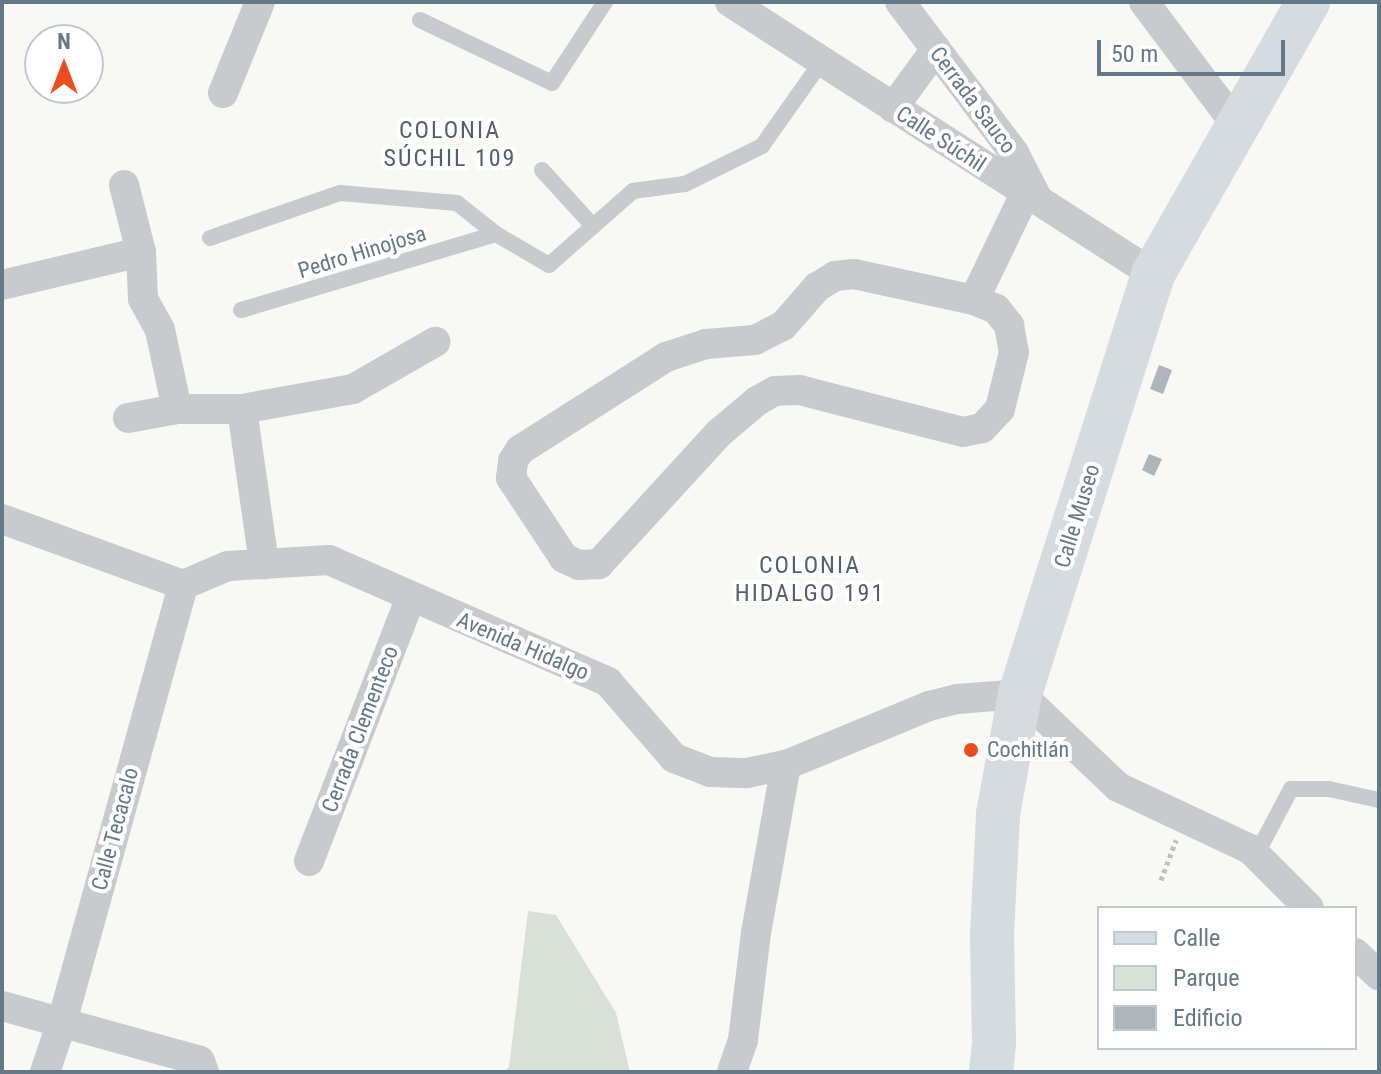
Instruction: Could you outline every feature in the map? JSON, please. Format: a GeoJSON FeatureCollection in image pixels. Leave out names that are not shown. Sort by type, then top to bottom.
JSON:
{"type":"FeatureCollection","features":[{"type":"Feature","properties":{"kind":"street"},"geometry":{"type":"LineString","coordinates":[[223,93],[260,2]]}},
{"type":"Feature","properties":{"kind":"street","name":"Calle Súchil"},"geometry":{"type":"LineString","coordinates":[[730,2],[1153,274]]}},
{"type":"Feature","properties":{"kind":"street","name":"Cerrada Sauco"},"geometry":{"type":"LineString","coordinates":[[900,2],[1014,153],[1032,198]]}},
{"type":"Feature","properties":{"kind":"street"},"geometry":{"type":"LineString","coordinates":[[1144,2],[1237,126]]}},
{"type":"Feature","properties":{"kind":"street","name":"Calle Museo"},"geometry":{"type":"LineString","coordinates":[[991,1072],[994,1041],[992,934],[998,814],[1020,694],[1153,274],[1308,2]]}},
{"type":"Feature","properties":{"kind":"street"},"geometry":{"type":"LineString","coordinates":[[893,108],[936,49]]}},
{"type":"Feature","properties":{"kind":"street"},"geometry":{"type":"LineString","coordinates":[[124,185],[141,252],[143,299],[160,330],[177,409]]}},
{"type":"Feature","properties":{"kind":"street"},"geometry":{"type":"LineString","coordinates":[[974,300],[1032,198]]}},
{"type":"Feature","properties":{"kind":"street"},"geometry":{"type":"LineString","coordinates":[[2,285],[141,252]]}},
{"type":"Feature","properties":{"kind":"street"},"geometry":{"type":"LineString","coordinates":[[854,274],[974,300],[996,309],[1003,317],[1009,325],[1014,352],[1000,409],[982,428],[963,432],[800,390],[775,391],[757,401],[719,433],[599,564],[579,565],[564,558],[511,478],[513,461],[520,450],[666,357],[706,344],[755,340],[783,326],[817,287],[835,276],[854,274]]}},
{"type":"Feature","properties":{"kind":"street"},"geometry":{"type":"LineString","coordinates":[[128,418],[177,409],[242,409],[353,389],[435,342]]}},
{"type":"Feature","properties":{"kind":"street"},"geometry":{"type":"LineString","coordinates":[[242,409],[264,564]]}},
{"type":"Feature","properties":{"kind":"street"},"geometry":{"type":"LineString","coordinates":[[2,519],[183,585]]}},
{"type":"Feature","properties":{"kind":"street","name":"Avenida Hidalgo"},"geometry":{"type":"LineString","coordinates":[[183,585],[214,569],[329,560],[608,682],[674,758],[710,772],[747,773],[786,765],[929,706],[957,699],[1020,694]]}},
{"type":"Feature","properties":{"kind":"street","name":"Calle Tecacalo"},"geometry":{"type":"LineString","coordinates":[[45,1072],[62,1022],[183,585]]}},
{"type":"Feature","properties":{"kind":"street","name":"Cerrada Clementeco"},"geometry":{"type":"LineString","coordinates":[[309,861],[411,597]]}},
{"type":"Feature","properties":{"kind":"street"},"geometry":{"type":"LineString","coordinates":[[1020,694],[1118,787],[1250,849],[1307,906]]}},
{"type":"Feature","properties":{"kind":"street"},"geometry":{"type":"LineString","coordinates":[[732,1072],[743,1040],[756,933],[786,765]]}},
{"type":"Feature","properties":{"kind":"street"},"geometry":{"type":"LineString","coordinates":[[1357,955],[1379,975]]}},
{"type":"Feature","properties":{"kind":"street"},"geometry":{"type":"LineString","coordinates":[[2,1006],[202,1066]]}},
{"type":"Feature","properties":{"kind":"lane"},"geometry":{"type":"LineString","coordinates":[[420,20],[552,83],[605,2]]}},
{"type":"Feature","properties":{"kind":"lane"},"geometry":{"type":"LineString","coordinates":[[210,238],[340,193],[457,203],[496,234],[549,265],[633,191],[685,184],[762,146],[822,61]]}},
{"type":"Feature","properties":{"kind":"lane"},"geometry":{"type":"LineString","coordinates":[[542,170],[593,226]]}},
{"type":"Feature","properties":{"kind":"lane","name":"Pedro Hinojosa"},"geometry":{"type":"LineString","coordinates":[[241,310],[496,234]]}},
{"type":"Feature","properties":{"kind":"lane"},"geometry":{"type":"LineString","coordinates":[[1256,855],[1291,789],[1329,789],[1379,800]]}},
{"type":"Feature","properties":{"kind":"path"},"geometry":{"type":"LineString","coordinates":[[1161,880],[1175,842]]}},
{"type":"Feature","properties":{"kind":"green space"},"geometry":{"type":"Polygon","coordinates":[[[528,911],[556,915],[616,1013],[630,1072],[504,1072],[509,1067],[528,911]]]}},
{"type":"Feature","properties":{"kind":"building"},"geometry":{"type":"Polygon","coordinates":[[[1159,365],[1172,370],[1163,394],[1150,389],[1159,365]]]}},
{"type":"Feature","properties":{"kind":"building"},"geometry":{"type":"Polygon","coordinates":[[[1149,454],[1162,459],[1154,476],[1142,470],[1149,454]]]}},
{"type":"Feature","properties":{"kind":"place","name":"Cochitlán"},"geometry":{"type":"Point","coordinates":[971,750]}},
{"type":"Feature","properties":{"kind":"district","name":"COLONIA SÚCHIL 109"},"geometry":{"type":"Point","coordinates":[450,145]}},
{"type":"Feature","properties":{"kind":"district","name":"COLONIA HIDALGO 191"},"geometry":{"type":"Point","coordinates":[810,580]}}]}
